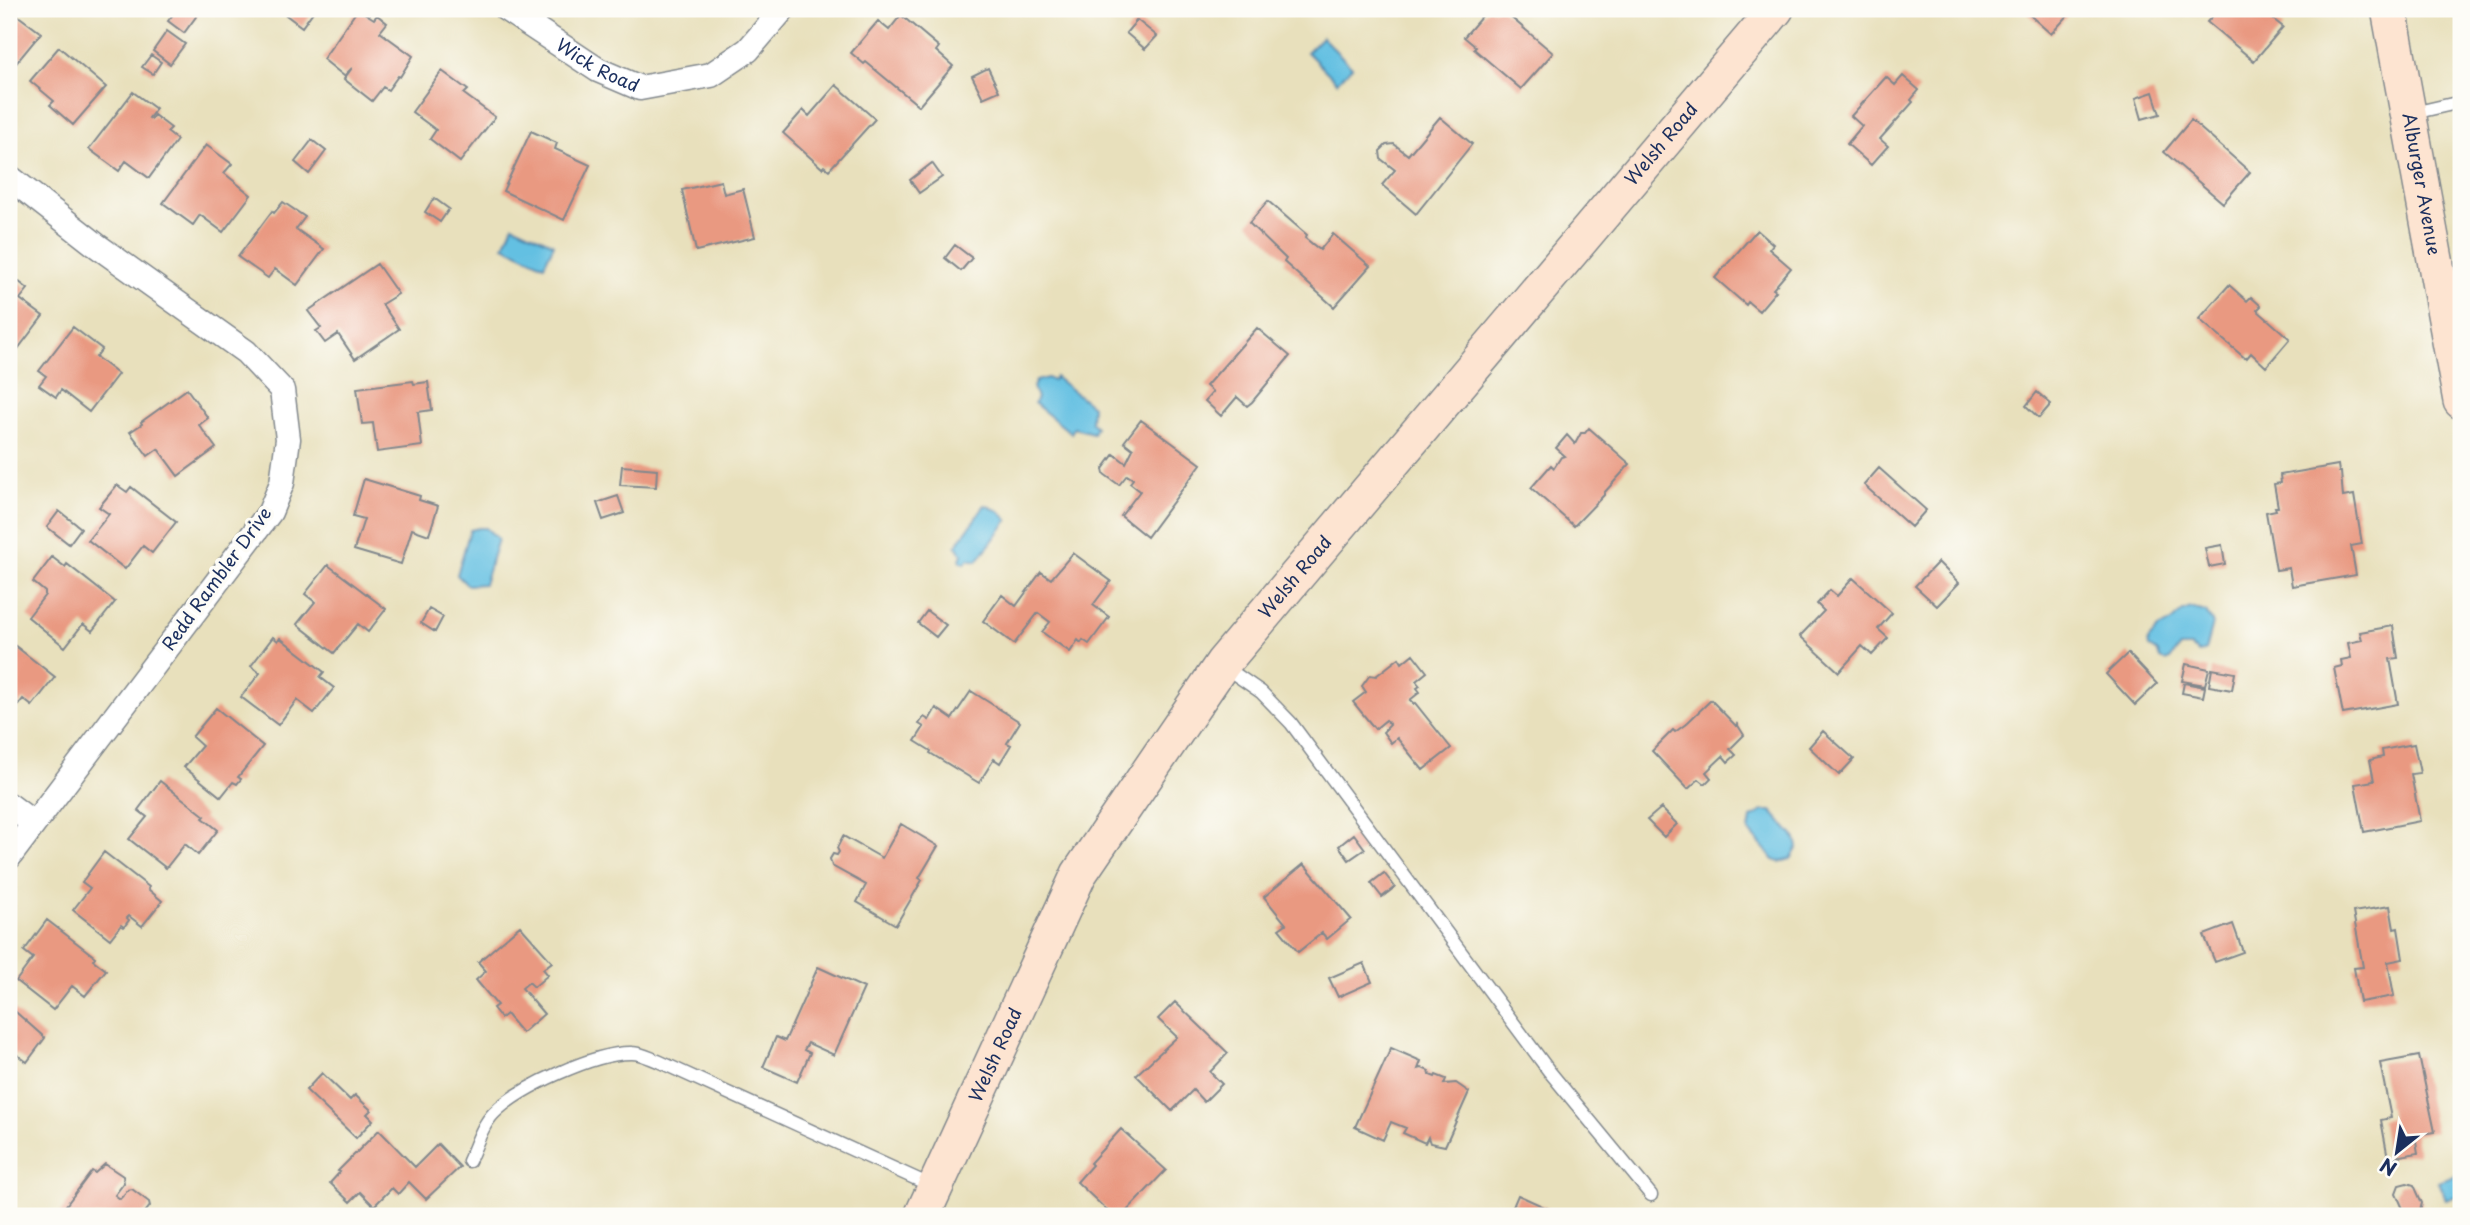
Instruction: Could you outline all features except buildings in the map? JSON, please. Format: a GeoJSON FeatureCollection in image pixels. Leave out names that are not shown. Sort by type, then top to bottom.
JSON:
{"type":"FeatureCollection","features":[{"type":"Feature","properties":{"kind":"main road","name":"Welsh Road"},"geometry":{"type":"LineString","coordinates":[[929,1202],[1079,874],[1222,665],[1776,9]]}},
{"type":"Feature","properties":{"kind":"main road","name":"Alburger Avenue"},"geometry":{"type":"LineString","coordinates":[[2389,9],[2461,401]]}},
{"type":"Feature","properties":{"kind":"street","name":"Wick Road"},"geometry":{"type":"LineString","coordinates":[[506,9],[598,70],[640,88],[711,75],[748,50],[783,9]]}},
{"type":"Feature","properties":{"kind":"street","name":"Redd Rambler Drive"},"geometry":{"type":"LineString","coordinates":[[9,177],[96,246],[246,352],[282,390],[288,439],[282,483],[270,512],[9,857]]}},
{"type":"Feature","properties":{"kind":"street"},"geometry":{"type":"LineString","coordinates":[[9,805],[33,824]]}},
{"type":"Feature","properties":{"kind":"lane"},"geometry":{"type":"LineString","coordinates":[[2409,114],[2461,102]]}},
{"type":"Feature","properties":{"kind":"lane"},"geometry":{"type":"LineString","coordinates":[[1222,665],[1261,692],[1291,723],[1549,1071],[1651,1195]]}},
{"type":"Feature","properties":{"kind":"lane"},"geometry":{"type":"LineString","coordinates":[[469,1161],[492,1115],[517,1095],[564,1071],[611,1054],[635,1053],[658,1061],[929,1202]]}},
{"type":"Feature","properties":{"kind":"water"},"geometry":{"type":"Polygon","coordinates":[[[1322,37],[1352,67],[1337,82],[1307,52],[1322,37]]]}},
{"type":"Feature","properties":{"kind":"water"},"geometry":{"type":"Polygon","coordinates":[[[513,225],[554,244],[544,265],[504,246],[513,225]]]}},
{"type":"Feature","properties":{"kind":"water"},"geometry":{"type":"Polygon","coordinates":[[[1055,377],[1092,406],[1091,422],[1096,427],[1093,433],[1074,428],[1071,433],[1034,403],[1037,398],[1033,387],[1036,381],[1047,378],[1053,381],[1055,377]]]}},
{"type":"Feature","properties":{"kind":"water"},"geometry":{"type":"Polygon","coordinates":[[[985,505],[999,511],[1008,520],[977,561],[969,559],[965,563],[961,562],[962,554],[956,546],[985,505]]]}},
{"type":"Feature","properties":{"kind":"water"},"geometry":{"type":"Polygon","coordinates":[[[486,528],[498,539],[484,584],[467,585],[457,575],[470,530],[486,528]]]}},
{"type":"Feature","properties":{"kind":"water"},"geometry":{"type":"Polygon","coordinates":[[[2191,608],[2206,612],[2213,624],[2206,650],[2199,653],[2191,647],[2180,647],[2170,659],[2160,659],[2158,653],[2149,647],[2148,640],[2159,628],[2191,608]]]}},
{"type":"Feature","properties":{"kind":"water"},"geometry":{"type":"Polygon","coordinates":[[[1763,811],[1771,811],[1796,839],[1798,847],[1791,859],[1780,862],[1774,860],[1749,831],[1751,818],[1763,811]]]}},
{"type":"Feature","properties":{"kind":"water"},"geometry":{"type":"Polygon","coordinates":[[[2461,1173],[2461,1194],[2446,1200],[2439,1182],[2461,1173]]]}}]}
